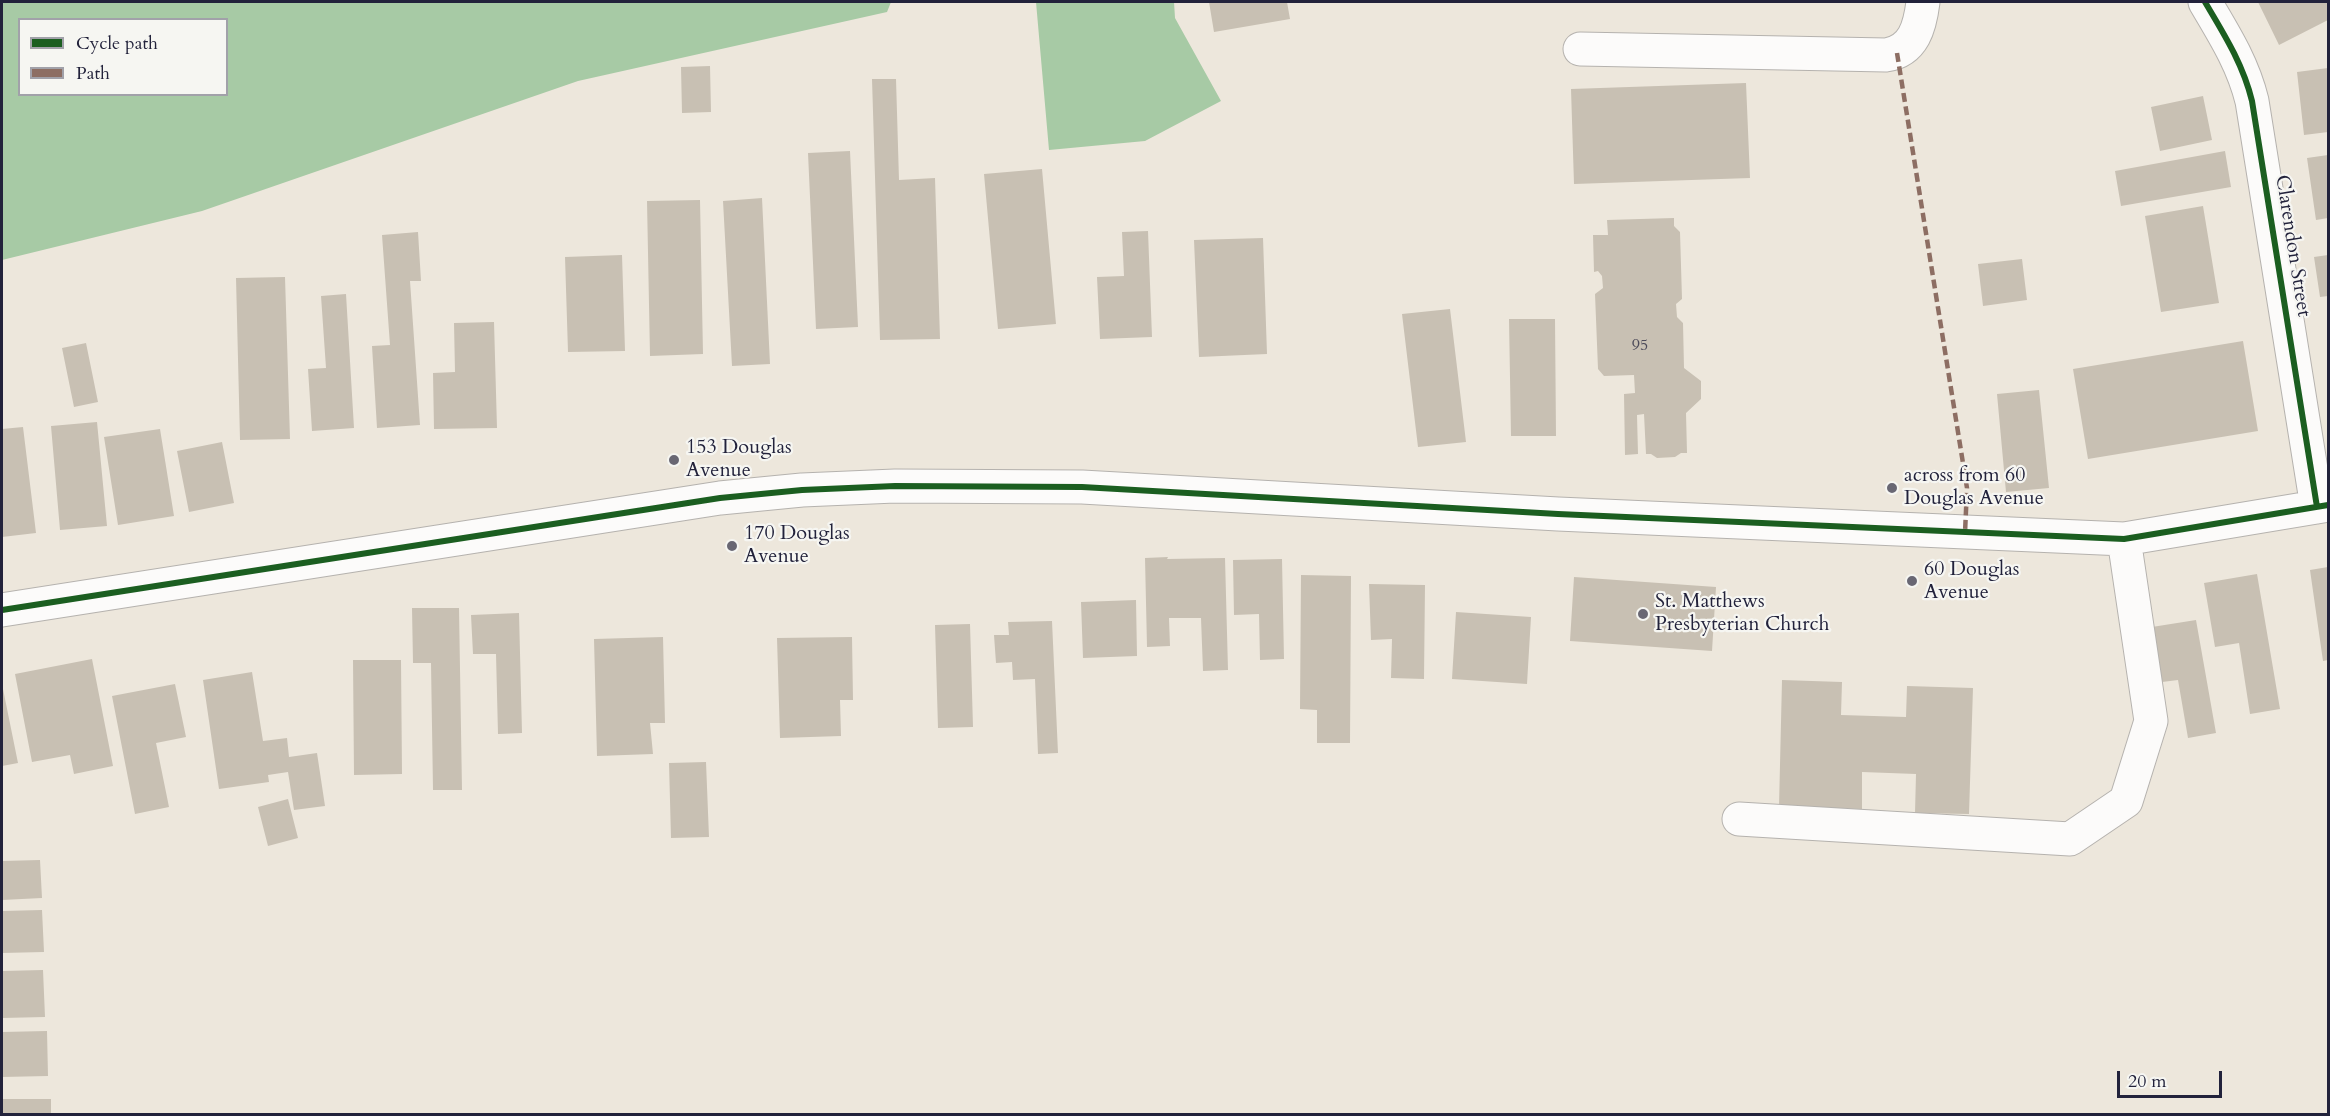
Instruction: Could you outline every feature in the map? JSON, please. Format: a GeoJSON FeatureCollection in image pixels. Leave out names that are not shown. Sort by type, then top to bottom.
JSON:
{"type":"FeatureCollection","features":[{"type":"Feature","properties":{"kind":"street"},"geometry":{"type":"LineString","coordinates":[[1580,49],[1886,55],[1897,53],[1909,46],[1921,23],[1923,2]]}},
{"type":"Feature","properties":{"kind":"street","name":"Clarendon Street"},"geometry":{"type":"LineString","coordinates":[[2205,2],[2238,57],[2247,78],[2323,506]]}},
{"type":"Feature","properties":{"kind":"street"},"geometry":{"type":"LineString","coordinates":[[2,610],[720,498],[802,490],[895,486],[1082,487],[1597,516],[2124,539],[2323,506]]}},
{"type":"Feature","properties":{"kind":"street"},"geometry":{"type":"LineString","coordinates":[[1739,819],[2070,839],[2126,801],[2151,721],[2124,539]]}},
{"type":"Feature","properties":{"kind":"green space"},"geometry":{"type":"Polygon","coordinates":[[[2,2],[891,2],[887,12],[578,81],[202,211],[2,260],[2,2]]]}},
{"type":"Feature","properties":{"kind":"green space"},"geometry":{"type":"Polygon","coordinates":[[[1036,2],[1174,2],[1175,18],[1221,101],[1145,141],[1049,150],[1036,2]]]}},
{"type":"Feature","properties":{"kind":"building"},"geometry":{"type":"Polygon","coordinates":[[[1209,2],[1287,2],[1290,19],[1214,32],[1209,2]]]}},
{"type":"Feature","properties":{"kind":"building"},"geometry":{"type":"Polygon","coordinates":[[[2258,2],[2328,2],[2328,20],[2279,45],[2258,2]]]}},
{"type":"Feature","properties":{"kind":"building"},"geometry":{"type":"Polygon","coordinates":[[[710,66],[711,112],[682,113],[681,67],[710,66]]]}},
{"type":"Feature","properties":{"kind":"building"},"geometry":{"type":"Polygon","coordinates":[[[2328,68],[2328,132],[2304,135],[2297,72],[2328,68]]]}},
{"type":"Feature","properties":{"kind":"building"},"geometry":{"type":"Polygon","coordinates":[[[872,79],[896,79],[899,180],[935,178],[940,339],[880,340],[872,79]]]}},
{"type":"Feature","properties":{"kind":"building"},"geometry":{"type":"Polygon","coordinates":[[[1746,83],[1750,178],[1574,184],[1571,89],[1746,83]]]}},
{"type":"Feature","properties":{"kind":"building"},"geometry":{"type":"Polygon","coordinates":[[[2203,96],[2212,140],[2160,151],[2151,107],[2203,96]]]}},
{"type":"Feature","properties":{"kind":"building"},"geometry":{"type":"Polygon","coordinates":[[[850,151],[858,327],[816,329],[808,153],[850,151]]]}},
{"type":"Feature","properties":{"kind":"building"},"geometry":{"type":"Polygon","coordinates":[[[2225,151],[2231,187],[2121,206],[2115,171],[2225,151]]]}},
{"type":"Feature","properties":{"kind":"building"},"geometry":{"type":"Polygon","coordinates":[[[2328,155],[2328,218],[2316,220],[2307,158],[2328,155]]]}},
{"type":"Feature","properties":{"kind":"building"},"geometry":{"type":"Polygon","coordinates":[[[1042,169],[1056,324],[998,329],[984,174],[1042,169]]]}},
{"type":"Feature","properties":{"kind":"building"},"geometry":{"type":"Polygon","coordinates":[[[762,198],[770,364],[732,366],[723,201],[762,198]]]}},
{"type":"Feature","properties":{"kind":"building"},"geometry":{"type":"Polygon","coordinates":[[[700,200],[703,354],[650,356],[647,201],[700,200]]]}},
{"type":"Feature","properties":{"kind":"building"},"geometry":{"type":"Polygon","coordinates":[[[2203,206],[2219,303],[2161,312],[2145,216],[2203,206]]]}},
{"type":"Feature","properties":{"kind":"building"},"geometry":{"type":"Polygon","coordinates":[[[1674,218],[1674,226],[1680,232],[1682,299],[1676,304],[1677,317],[1683,323],[1684,368],[1701,381],[1701,399],[1686,413],[1687,453],[1681,453],[1675,457],[1657,458],[1646,454],[1644,414],[1637,415],[1638,454],[1625,455],[1624,394],[1635,393],[1634,375],[1604,376],[1598,369],[1595,294],[1603,288],[1602,276],[1598,271],[1594,272],[1593,235],[1608,235],[1607,220],[1674,218]]]}},
{"type":"Feature","properties":{"kind":"building"},"geometry":{"type":"Polygon","coordinates":[[[1148,231],[1152,337],[1100,339],[1097,277],[1124,276],[1122,232],[1148,231]]]}},
{"type":"Feature","properties":{"kind":"building"},"geometry":{"type":"Polygon","coordinates":[[[418,232],[421,281],[410,281],[420,425],[377,428],[372,346],[390,345],[382,235],[418,232]]]}},
{"type":"Feature","properties":{"kind":"building"},"geometry":{"type":"Polygon","coordinates":[[[1263,238],[1267,354],[1199,357],[1194,240],[1263,238]]]}},
{"type":"Feature","properties":{"kind":"building"},"geometry":{"type":"Polygon","coordinates":[[[622,255],[625,351],[568,352],[565,257],[622,255]]]}},
{"type":"Feature","properties":{"kind":"building"},"geometry":{"type":"Polygon","coordinates":[[[2328,255],[2328,296],[2320,297],[2314,257],[2328,255]]]}},
{"type":"Feature","properties":{"kind":"building"},"geometry":{"type":"Polygon","coordinates":[[[2022,259],[2027,300],[1983,306],[1978,264],[2022,259]]]}},
{"type":"Feature","properties":{"kind":"building"},"geometry":{"type":"Polygon","coordinates":[[[285,277],[290,439],[240,440],[236,278],[285,277]]]}},
{"type":"Feature","properties":{"kind":"building"},"geometry":{"type":"Polygon","coordinates":[[[346,294],[354,428],[312,431],[308,369],[326,368],[321,296],[346,294]]]}},
{"type":"Feature","properties":{"kind":"building"},"geometry":{"type":"Polygon","coordinates":[[[1450,309],[1466,442],[1418,447],[1402,314],[1450,309]]]}},
{"type":"Feature","properties":{"kind":"building"},"geometry":{"type":"Polygon","coordinates":[[[1509,319],[1555,319],[1556,436],[1511,436],[1509,319]]]}},
{"type":"Feature","properties":{"kind":"building"},"geometry":{"type":"Polygon","coordinates":[[[494,322],[497,428],[434,429],[433,373],[455,372],[454,323],[494,322]]]}},
{"type":"Feature","properties":{"kind":"building"},"geometry":{"type":"Polygon","coordinates":[[[2243,341],[2258,431],[2088,459],[2073,369],[2243,341]]]}},
{"type":"Feature","properties":{"kind":"building"},"geometry":{"type":"Polygon","coordinates":[[[86,343],[98,402],[74,407],[62,348],[86,343]]]}},
{"type":"Feature","properties":{"kind":"building"},"geometry":{"type":"Polygon","coordinates":[[[2039,390],[2049,488],[2006,492],[1997,394],[2039,390]]]}},
{"type":"Feature","properties":{"kind":"building"},"geometry":{"type":"Polygon","coordinates":[[[97,422],[107,526],[60,530],[51,426],[97,422]]]}},
{"type":"Feature","properties":{"kind":"building"},"geometry":{"type":"Polygon","coordinates":[[[23,427],[36,533],[2,537],[2,429],[23,427]]]}},
{"type":"Feature","properties":{"kind":"building"},"geometry":{"type":"Polygon","coordinates":[[[160,429],[174,516],[118,525],[104,437],[160,429]]]}},
{"type":"Feature","properties":{"kind":"building"},"geometry":{"type":"Polygon","coordinates":[[[222,442],[234,503],[189,512],[177,451],[222,442]]]}},
{"type":"Feature","properties":{"kind":"building"},"geometry":{"type":"Polygon","coordinates":[[[1168,557],[1167,559],[1225,558],[1228,670],[1203,671],[1201,618],[1169,618],[1170,646],[1147,647],[1145,558],[1168,557]]]}},
{"type":"Feature","properties":{"kind":"building"},"geometry":{"type":"Polygon","coordinates":[[[1282,559],[1284,659],[1260,660],[1259,614],[1234,615],[1233,560],[1282,559]]]}},
{"type":"Feature","properties":{"kind":"building"},"geometry":{"type":"Polygon","coordinates":[[[2328,567],[2328,660],[2323,661],[2310,570],[2328,567]]]}},
{"type":"Feature","properties":{"kind":"building"},"geometry":{"type":"Polygon","coordinates":[[[2257,574],[2280,709],[2250,714],[2239,643],[2215,647],[2204,583],[2257,574]]]}},
{"type":"Feature","properties":{"kind":"building"},"geometry":{"type":"Polygon","coordinates":[[[1301,575],[1351,576],[1350,743],[1317,743],[1317,710],[1300,709],[1301,575]]]}},
{"type":"Feature","properties":{"kind":"building","name":"St. Matthews Presbyterian Church"},"geometry":{"type":"Polygon","coordinates":[[[1574,577],[1716,587],[1712,651],[1570,641],[1574,577]]]}},
{"type":"Feature","properties":{"kind":"building"},"geometry":{"type":"Polygon","coordinates":[[[1369,584],[1425,585],[1424,679],[1391,678],[1392,639],[1371,640],[1369,584]]]}},
{"type":"Feature","properties":{"kind":"building"},"geometry":{"type":"Polygon","coordinates":[[[1136,600],[1137,656],[1083,658],[1081,602],[1136,600]]]}},
{"type":"Feature","properties":{"kind":"building"},"geometry":{"type":"Polygon","coordinates":[[[412,608],[459,608],[462,790],[433,790],[431,663],[413,663],[412,608]]]}},
{"type":"Feature","properties":{"kind":"building"},"geometry":{"type":"Polygon","coordinates":[[[1456,612],[1531,617],[1527,684],[1452,679],[1456,612]]]}},
{"type":"Feature","properties":{"kind":"building"},"geometry":{"type":"Polygon","coordinates":[[[519,613],[522,733],[498,734],[496,654],[473,654],[471,615],[519,613]]]}},
{"type":"Feature","properties":{"kind":"building"},"geometry":{"type":"Polygon","coordinates":[[[2196,620],[2216,733],[2188,738],[2178,680],[2162,682],[2152,627],[2196,620]]]}},
{"type":"Feature","properties":{"kind":"building"},"geometry":{"type":"Polygon","coordinates":[[[1052,621],[1058,753],[1038,754],[1035,679],[1013,680],[1012,662],[996,663],[994,635],[1009,635],[1008,622],[1052,621]]]}},
{"type":"Feature","properties":{"kind":"building"},"geometry":{"type":"Polygon","coordinates":[[[970,624],[973,727],[938,728],[935,625],[970,624]]]}},
{"type":"Feature","properties":{"kind":"building"},"geometry":{"type":"Polygon","coordinates":[[[663,637],[665,723],[650,723],[653,754],[597,756],[594,639],[663,637]]]}},
{"type":"Feature","properties":{"kind":"building"},"geometry":{"type":"Polygon","coordinates":[[[852,637],[853,700],[840,700],[841,736],[780,738],[777,638],[852,637]]]}},
{"type":"Feature","properties":{"kind":"building"},"geometry":{"type":"Polygon","coordinates":[[[92,659],[113,766],[74,774],[70,755],[32,762],[15,674],[92,659]]]}},
{"type":"Feature","properties":{"kind":"building"},"geometry":{"type":"Polygon","coordinates":[[[353,660],[401,660],[402,774],[354,775],[353,660]]]}},
{"type":"Feature","properties":{"kind":"building"},"geometry":{"type":"Polygon","coordinates":[[[252,672],[263,741],[287,738],[289,757],[317,753],[325,806],[294,810],[288,772],[268,775],[269,782],[219,789],[203,680],[252,672]]]}},
{"type":"Feature","properties":{"kind":"building"},"geometry":{"type":"Polygon","coordinates":[[[1782,680],[1842,682],[1841,715],[1906,717],[1907,686],[1973,688],[1969,814],[1915,813],[1916,774],[1862,772],[1862,809],[1779,807],[1782,680]]]}},
{"type":"Feature","properties":{"kind":"building"},"geometry":{"type":"Polygon","coordinates":[[[175,684],[186,737],[156,743],[169,807],[135,814],[112,696],[175,684]]]}},
{"type":"Feature","properties":{"kind":"building"},"geometry":{"type":"Polygon","coordinates":[[[2,689],[18,763],[2,766],[2,689]]]}},
{"type":"Feature","properties":{"kind":"building"},"geometry":{"type":"Polygon","coordinates":[[[706,762],[709,837],[671,838],[669,763],[706,762]]]}},
{"type":"Feature","properties":{"kind":"building"},"geometry":{"type":"Polygon","coordinates":[[[288,799],[298,838],[268,846],[258,807],[288,799]]]}},
{"type":"Feature","properties":{"kind":"building"},"geometry":{"type":"Polygon","coordinates":[[[40,860],[42,898],[2,900],[2,861],[40,860]]]}},
{"type":"Feature","properties":{"kind":"building"},"geometry":{"type":"Polygon","coordinates":[[[42,910],[44,952],[2,953],[2,911],[42,910]]]}},
{"type":"Feature","properties":{"kind":"building"},"geometry":{"type":"Polygon","coordinates":[[[43,970],[45,1017],[2,1018],[2,971],[43,970]]]}},
{"type":"Feature","properties":{"kind":"building"},"geometry":{"type":"Polygon","coordinates":[[[47,1031],[48,1076],[2,1077],[2,1032],[47,1031]]]}},
{"type":"Feature","properties":{"kind":"building"},"geometry":{"type":"Polygon","coordinates":[[[2,1099],[51,1099],[51,1114],[2,1114],[2,1099]]]}},
{"type":"Feature","properties":{"kind":"marked path"},"geometry":{"type":"LineString","coordinates":[[1897,53],[1967,488],[1965,533]]}},
{"type":"Feature","properties":{"kind":"cycle path"},"geometry":{"type":"LineString","coordinates":[[2205,2],[2238,62],[2252,101],[2317,507]]}},
{"type":"Feature","properties":{"kind":"cycle path"},"geometry":{"type":"LineString","coordinates":[[2,610],[720,498],[802,490],[895,486],[1082,487],[1558,514],[2124,539],[2328,505]]}},
{"type":"Feature","properties":{"kind":"place","name":"153 Douglas Avenue"},"geometry":{"type":"Point","coordinates":[674,460]}},
{"type":"Feature","properties":{"kind":"place","name":"across from 60 Douglas Avenue"},"geometry":{"type":"Point","coordinates":[1892,488]}},
{"type":"Feature","properties":{"kind":"place","name":"170 Douglas Avenue"},"geometry":{"type":"Point","coordinates":[732,546]}},
{"type":"Feature","properties":{"kind":"place","name":"60 Douglas Avenue"},"geometry":{"type":"Point","coordinates":[1912,581]}},
{"type":"Feature","properties":{"kind":"place","name":"St. Matthews Presbyterian Church"},"geometry":{"type":"Point","coordinates":[1643,614]}}]}
